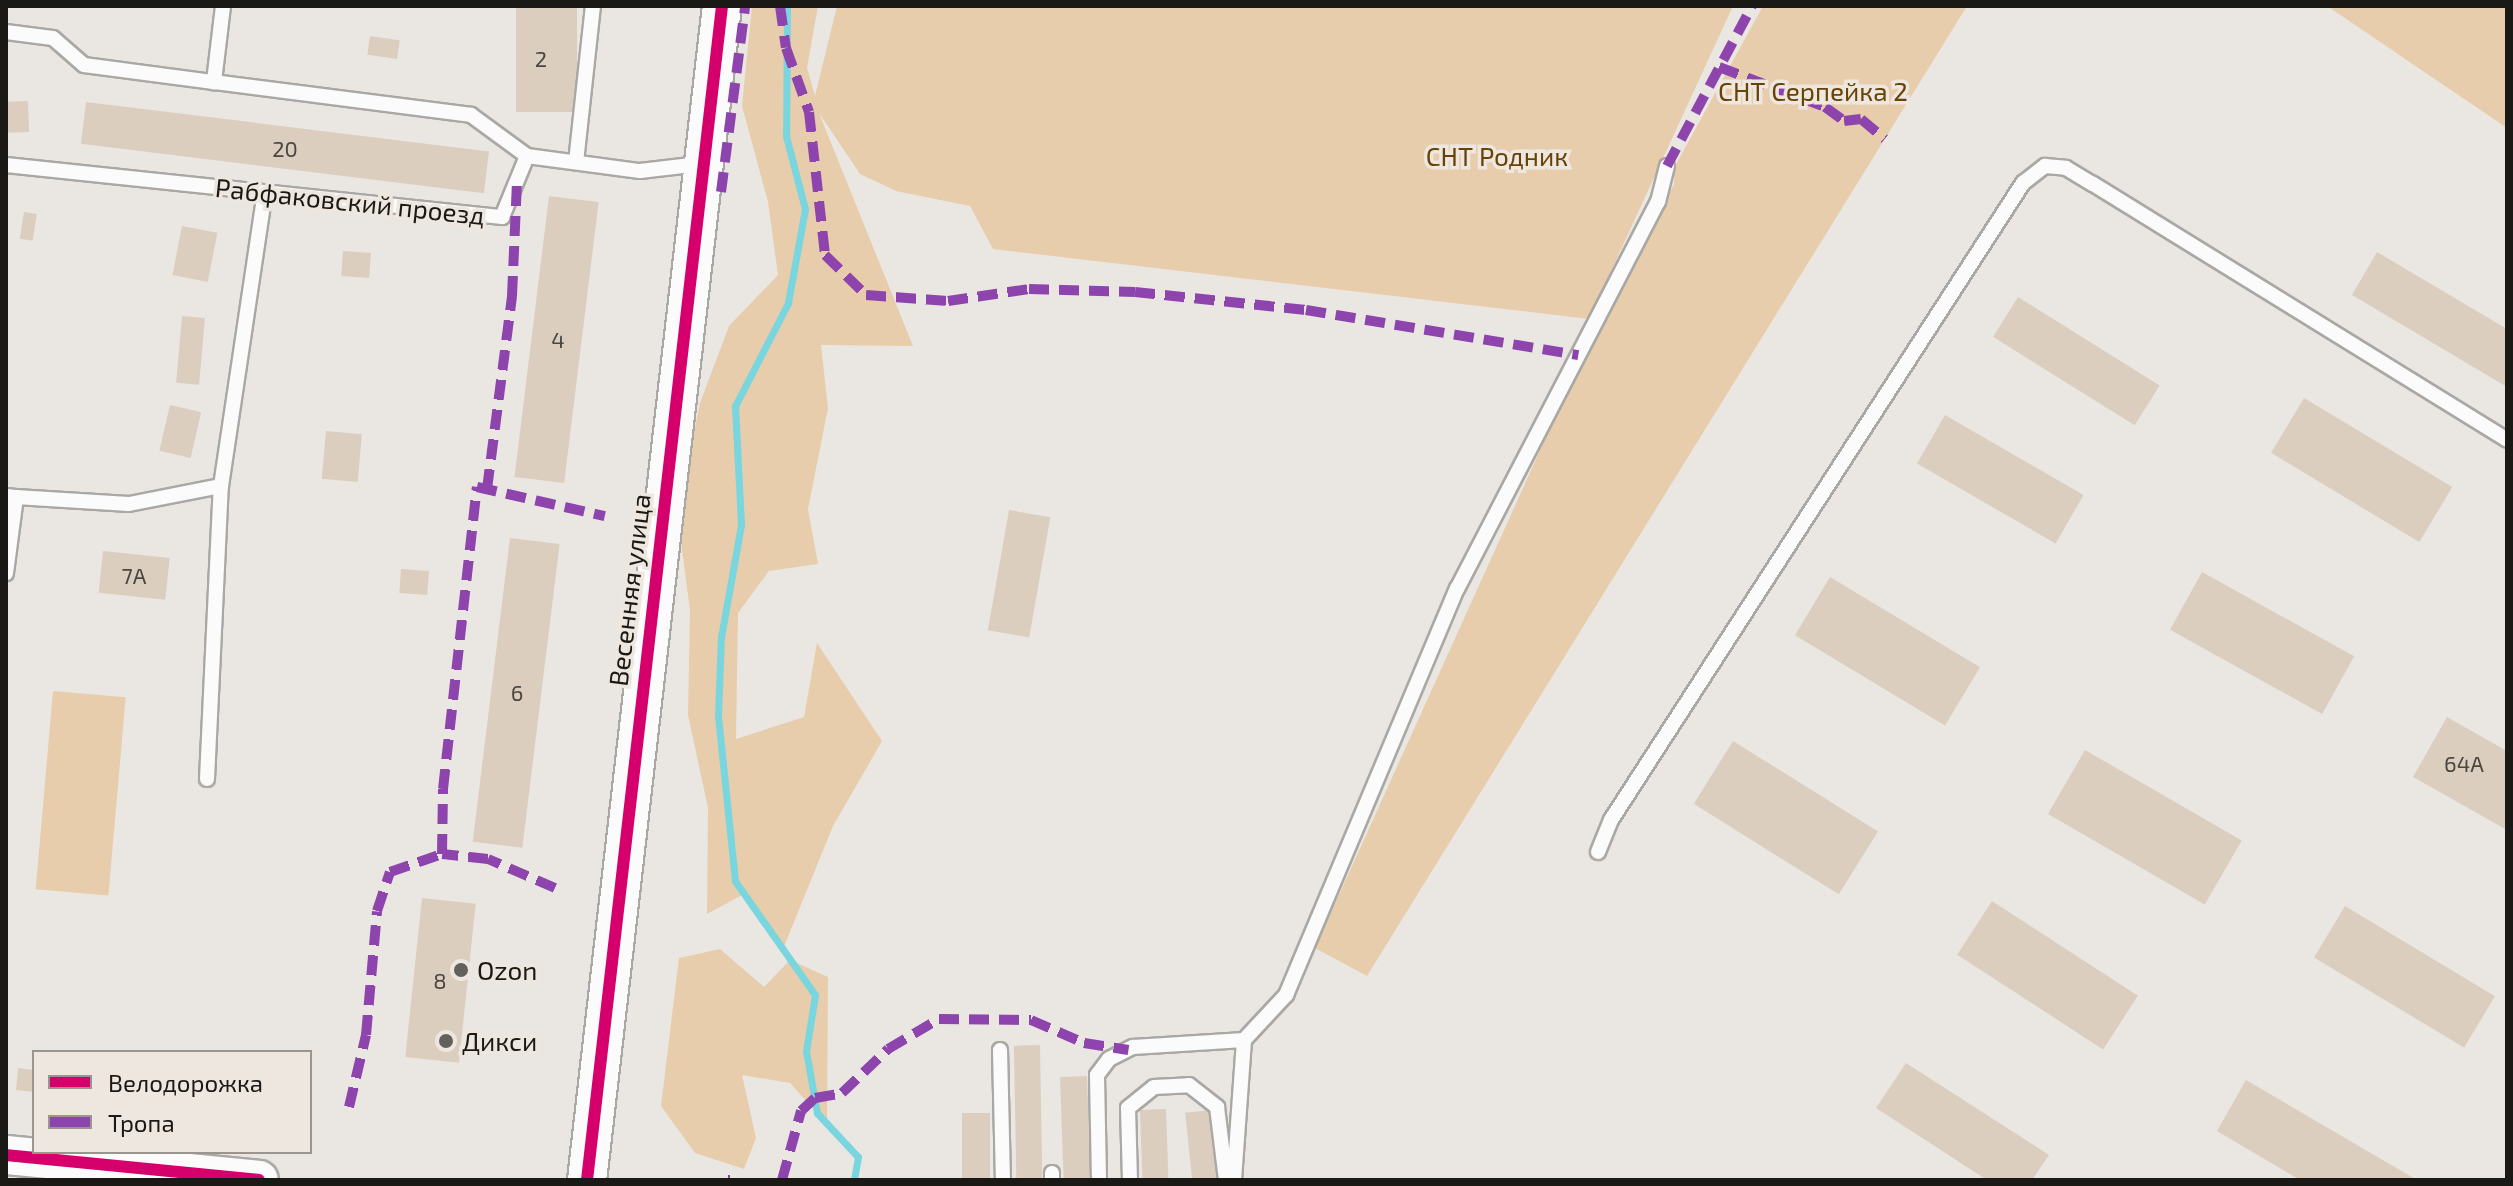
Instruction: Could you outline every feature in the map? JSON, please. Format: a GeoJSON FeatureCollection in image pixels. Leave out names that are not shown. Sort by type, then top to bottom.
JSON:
{"type":"FeatureCollection","features":[{"type":"Feature","properties":{"kind":"street","name":"Весенняя улица"},"geometry":{"type":"LineString","coordinates":[[587,1180],[701,164],[722,6]]}},
{"type":"Feature","properties":{"kind":"street"},"geometry":{"type":"LineString","coordinates":[[6,1155],[259,1180]]}},
{"type":"Feature","properties":{"kind":"lane"},"geometry":{"type":"LineString","coordinates":[[214,82],[223,6]]}},
{"type":"Feature","properties":{"kind":"lane"},"geometry":{"type":"LineString","coordinates":[[576,162],[593,6]]}},
{"type":"Feature","properties":{"kind":"lane"},"geometry":{"type":"LineString","coordinates":[[6,32],[53,38],[84,65],[471,115],[527,156],[640,171],[701,164]]}},
{"type":"Feature","properties":{"kind":"lane","name":"Рабфаковский проезд"},"geometry":{"type":"LineString","coordinates":[[6,165],[502,217],[527,156]]}},
{"type":"Feature","properties":{"kind":"lane"},"geometry":{"type":"LineString","coordinates":[[1234,1180],[1244,1040],[1286,995],[1457,589],[1658,202],[1667,166]]}},
{"type":"Feature","properties":{"kind":"lane"},"geometry":{"type":"LineString","coordinates":[[1598,852],[1611,820],[2014,196],[2045,166],[2066,168],[2093,184],[2507,440]]}},
{"type":"Feature","properties":{"kind":"lane"},"geometry":{"type":"LineString","coordinates":[[207,779],[221,486],[265,192]]}},
{"type":"Feature","properties":{"kind":"lane"},"geometry":{"type":"LineString","coordinates":[[6,573],[11,496],[129,504],[221,486]]}},
{"type":"Feature","properties":{"kind":"lane"},"geometry":{"type":"LineString","coordinates":[[1099,1180],[1097,1075],[1109,1059],[1133,1047],[1244,1040]]}},
{"type":"Feature","properties":{"kind":"lane"},"geometry":{"type":"LineString","coordinates":[[1000,1050],[1003,1180]]}},
{"type":"Feature","properties":{"kind":"lane"},"geometry":{"type":"LineString","coordinates":[[1130,1180],[1128,1108],[1154,1087],[1189,1085],[1217,1107],[1226,1180]]}},
{"type":"Feature","properties":{"kind":"green space","name":"СНТ Родник"},"geometry":{"type":"Polygon","coordinates":[[[752,6],[818,6],[807,68],[815,96],[837,6],[1733,6],[1589,319],[993,249],[970,206],[896,191],[860,174],[819,113],[913,346],[821,345],[828,408],[808,509],[818,564],[769,571],[738,613],[736,739],[804,717],[817,643],[882,741],[833,826],[783,949],[744,894],[707,914],[708,808],[688,715],[690,610],[677,513],[700,403],[729,326],[778,275],[768,202],[742,106],[752,6]]]}},
{"type":"Feature","properties":{"kind":"green space","name":"СНТ Серпейка 2"},"geometry":{"type":"Polygon","coordinates":[[[1763,6],[1967,6],[1367,976],[1315,948],[1547,435],[1674,184],[1674,168],[1763,6]]]}},
{"type":"Feature","properties":{"kind":"green space"},"geometry":{"type":"Polygon","coordinates":[[[2327,6],[2507,6],[2507,128],[2327,6]]]}},
{"type":"Feature","properties":{"kind":"green space"},"geometry":{"type":"Polygon","coordinates":[[[53,691],[126,697],[108,896],[36,889],[53,691]]]}},
{"type":"Feature","properties":{"kind":"green space"},"geometry":{"type":"Polygon","coordinates":[[[720,949],[764,987],[790,960],[828,977],[827,1124],[790,1083],[742,1075],[756,1138],[744,1169],[695,1153],[661,1106],[679,958],[720,949]]]}},
{"type":"Feature","properties":{"kind":"building"},"geometry":{"type":"Polygon","coordinates":[[[516,6],[577,6],[577,112],[516,112],[516,6]]]}},
{"type":"Feature","properties":{"kind":"building"},"geometry":{"type":"Polygon","coordinates":[[[370,36],[400,40],[397,59],[367,55],[370,36]]]}},
{"type":"Feature","properties":{"kind":"building"},"geometry":{"type":"Polygon","coordinates":[[[28,101],[29,132],[7,133],[6,102],[28,101]]]}},
{"type":"Feature","properties":{"kind":"building"},"geometry":{"type":"Polygon","coordinates":[[[86,102],[489,151],[484,193],[81,144],[86,102]]]}},
{"type":"Feature","properties":{"kind":"building"},"geometry":{"type":"Polygon","coordinates":[[[549,196],[599,202],[564,483],[515,477],[549,196]]]}},
{"type":"Feature","properties":{"kind":"building"},"geometry":{"type":"Polygon","coordinates":[[[24,212],[37,214],[33,241],[20,239],[24,212]]]}},
{"type":"Feature","properties":{"kind":"building"},"geometry":{"type":"Polygon","coordinates":[[[182,226],[217,233],[208,282],[172,275],[182,226]]]}},
{"type":"Feature","properties":{"kind":"building"},"geometry":{"type":"Polygon","coordinates":[[[343,251],[371,253],[369,278],[341,276],[343,251]]]}},
{"type":"Feature","properties":{"kind":"building"},"geometry":{"type":"Polygon","coordinates":[[[2377,252],[2507,329],[2507,387],[2352,295],[2377,252]]]}},
{"type":"Feature","properties":{"kind":"building"},"geometry":{"type":"Polygon","coordinates":[[[2018,297],[2160,385],[2135,425],[1993,337],[2018,297]]]}},
{"type":"Feature","properties":{"kind":"building"},"geometry":{"type":"Polygon","coordinates":[[[182,316],[205,318],[199,385],[176,383],[182,316]]]}},
{"type":"Feature","properties":{"kind":"building"},"geometry":{"type":"Polygon","coordinates":[[[2304,398],[2452,487],[2419,542],[2271,453],[2304,398]]]}},
{"type":"Feature","properties":{"kind":"building"},"geometry":{"type":"Polygon","coordinates":[[[170,405],[201,412],[191,458],[159,451],[170,405]]]}},
{"type":"Feature","properties":{"kind":"building"},"geometry":{"type":"Polygon","coordinates":[[[1945,415],[2084,495],[2056,543],[1917,463],[1945,415]]]}},
{"type":"Feature","properties":{"kind":"building"},"geometry":{"type":"Polygon","coordinates":[[[326,431],[362,434],[358,482],[322,479],[326,431]]]}},
{"type":"Feature","properties":{"kind":"building"},"geometry":{"type":"Polygon","coordinates":[[[1009,510],[1050,517],[1029,637],[988,630],[1009,510]]]}},
{"type":"Feature","properties":{"kind":"building"},"geometry":{"type":"Polygon","coordinates":[[[510,538],[560,544],[522,848],[473,842],[510,538]]]}},
{"type":"Feature","properties":{"kind":"building"},"geometry":{"type":"Polygon","coordinates":[[[103,551],[170,558],[165,600],[99,593],[103,551]]]}},
{"type":"Feature","properties":{"kind":"building"},"geometry":{"type":"Polygon","coordinates":[[[401,569],[429,571],[427,595],[399,593],[401,569]]]}},
{"type":"Feature","properties":{"kind":"building"},"geometry":{"type":"Polygon","coordinates":[[[2202,572],[2354,656],[2322,714],[2170,630],[2202,572]]]}},
{"type":"Feature","properties":{"kind":"building"},"geometry":{"type":"Polygon","coordinates":[[[1830,577],[1980,667],[1945,725],[1795,635],[1830,577]]]}},
{"type":"Feature","properties":{"kind":"building"},"geometry":{"type":"Polygon","coordinates":[[[2447,717],[2507,751],[2507,830],[2413,777],[2447,717]]]}},
{"type":"Feature","properties":{"kind":"building"},"geometry":{"type":"Polygon","coordinates":[[[1733,741],[1878,832],[1839,894],[1694,804],[1733,741]]]}},
{"type":"Feature","properties":{"kind":"building"},"geometry":{"type":"Polygon","coordinates":[[[2085,750],[2242,840],[2205,905],[2048,814],[2085,750]]]}},
{"type":"Feature","properties":{"kind":"building"},"geometry":{"type":"Polygon","coordinates":[[[422,898],[476,904],[459,1063],[405,1057],[422,898]]]}},
{"type":"Feature","properties":{"kind":"building"},"geometry":{"type":"Polygon","coordinates":[[[1992,901],[2138,996],[2103,1049],[1957,955],[1992,901]]]}},
{"type":"Feature","properties":{"kind":"building"},"geometry":{"type":"Polygon","coordinates":[[[2345,906],[2495,996],[2464,1048],[2314,957],[2345,906]]]}},
{"type":"Feature","properties":{"kind":"building"},"geometry":{"type":"Polygon","coordinates":[[[1014,1045],[1040,1045],[1042,1180],[1016,1180],[1014,1045]]]}},
{"type":"Feature","properties":{"kind":"building"},"geometry":{"type":"Polygon","coordinates":[[[1906,1063],[2049,1155],[2032,1180],[1987,1180],[1876,1108],[1906,1063]]]}},
{"type":"Feature","properties":{"kind":"building"},"geometry":{"type":"Polygon","coordinates":[[[18,1068],[32,1070],[32,1092],[16,1090],[18,1068]]]}},
{"type":"Feature","properties":{"kind":"building"},"geometry":{"type":"Polygon","coordinates":[[[1087,1076],[1091,1180],[1064,1180],[1060,1077],[1087,1076]]]}},
{"type":"Feature","properties":{"kind":"building"},"geometry":{"type":"Polygon","coordinates":[[[2246,1080],[2417,1180],[2300,1180],[2217,1131],[2246,1080]]]}},
{"type":"Feature","properties":{"kind":"building"},"geometry":{"type":"Polygon","coordinates":[[[1166,1109],[1168,1180],[1142,1180],[1140,1110],[1166,1109]]]}},
{"type":"Feature","properties":{"kind":"building"},"geometry":{"type":"Polygon","coordinates":[[[1211,1110],[1218,1180],[1192,1180],[1185,1113],[1211,1110]]]}},
{"type":"Feature","properties":{"kind":"building"},"geometry":{"type":"Polygon","coordinates":[[[962,1113],[990,1113],[990,1180],[962,1180],[962,1113]]]}},
{"type":"Feature","properties":{"kind":"waterway"},"geometry":{"type":"LineString","coordinates":[[787,6],[786,136],[805,209],[788,303],[735,406],[741,525],[721,637],[718,716],[735,881],[815,995],[806,1051],[817,1113],[858,1157],[854,1180]]}},
{"type":"Feature","properties":{"kind":"marked path"},"geometry":{"type":"LineString","coordinates":[[721,192],[745,6]]}},
{"type":"Feature","properties":{"kind":"marked path"},"geometry":{"type":"LineString","coordinates":[[780,6],[786,48],[809,112],[825,255],[866,295],[948,301],[1029,289],[1135,292],[1306,310],[1578,355]]}},
{"type":"Feature","properties":{"kind":"marked path"},"geometry":{"type":"LineString","coordinates":[[1667,166],[1752,6]]}},
{"type":"Feature","properties":{"kind":"marked path"},"geometry":{"type":"LineString","coordinates":[[1719,67],[1825,107],[1844,121],[1861,119],[1885,139]]}},
{"type":"Feature","properties":{"kind":"marked path"},"geometry":{"type":"LineString","coordinates":[[487,489],[512,296],[517,181]]}},
{"type":"Feature","properties":{"kind":"marked path"},"geometry":{"type":"LineString","coordinates":[[555,888],[488,859],[442,854],[443,789],[477,487],[605,516]]}},
{"type":"Feature","properties":{"kind":"marked path"},"geometry":{"type":"LineString","coordinates":[[349,1107],[366,1035],[377,911],[390,872],[442,854]]}},
{"type":"Feature","properties":{"kind":"marked path"},"geometry":{"type":"LineString","coordinates":[[782,1180],[801,1111],[815,1098],[842,1093],[888,1049],[939,1019],[1031,1020],[1084,1043],[1128,1050]]}},
{"type":"Feature","properties":{"kind":"cycle path"},"geometry":{"type":"LineString","coordinates":[[587,1180],[722,6]]}},
{"type":"Feature","properties":{"kind":"cycle path"},"geometry":{"type":"LineString","coordinates":[[6,1155],[259,1180]]}},
{"type":"Feature","properties":{"kind":"place","name":"Ozon"},"geometry":{"type":"Point","coordinates":[461,970]}},
{"type":"Feature","properties":{"kind":"place","name":"Дикси"},"geometry":{"type":"Point","coordinates":[446,1041]}}]}
